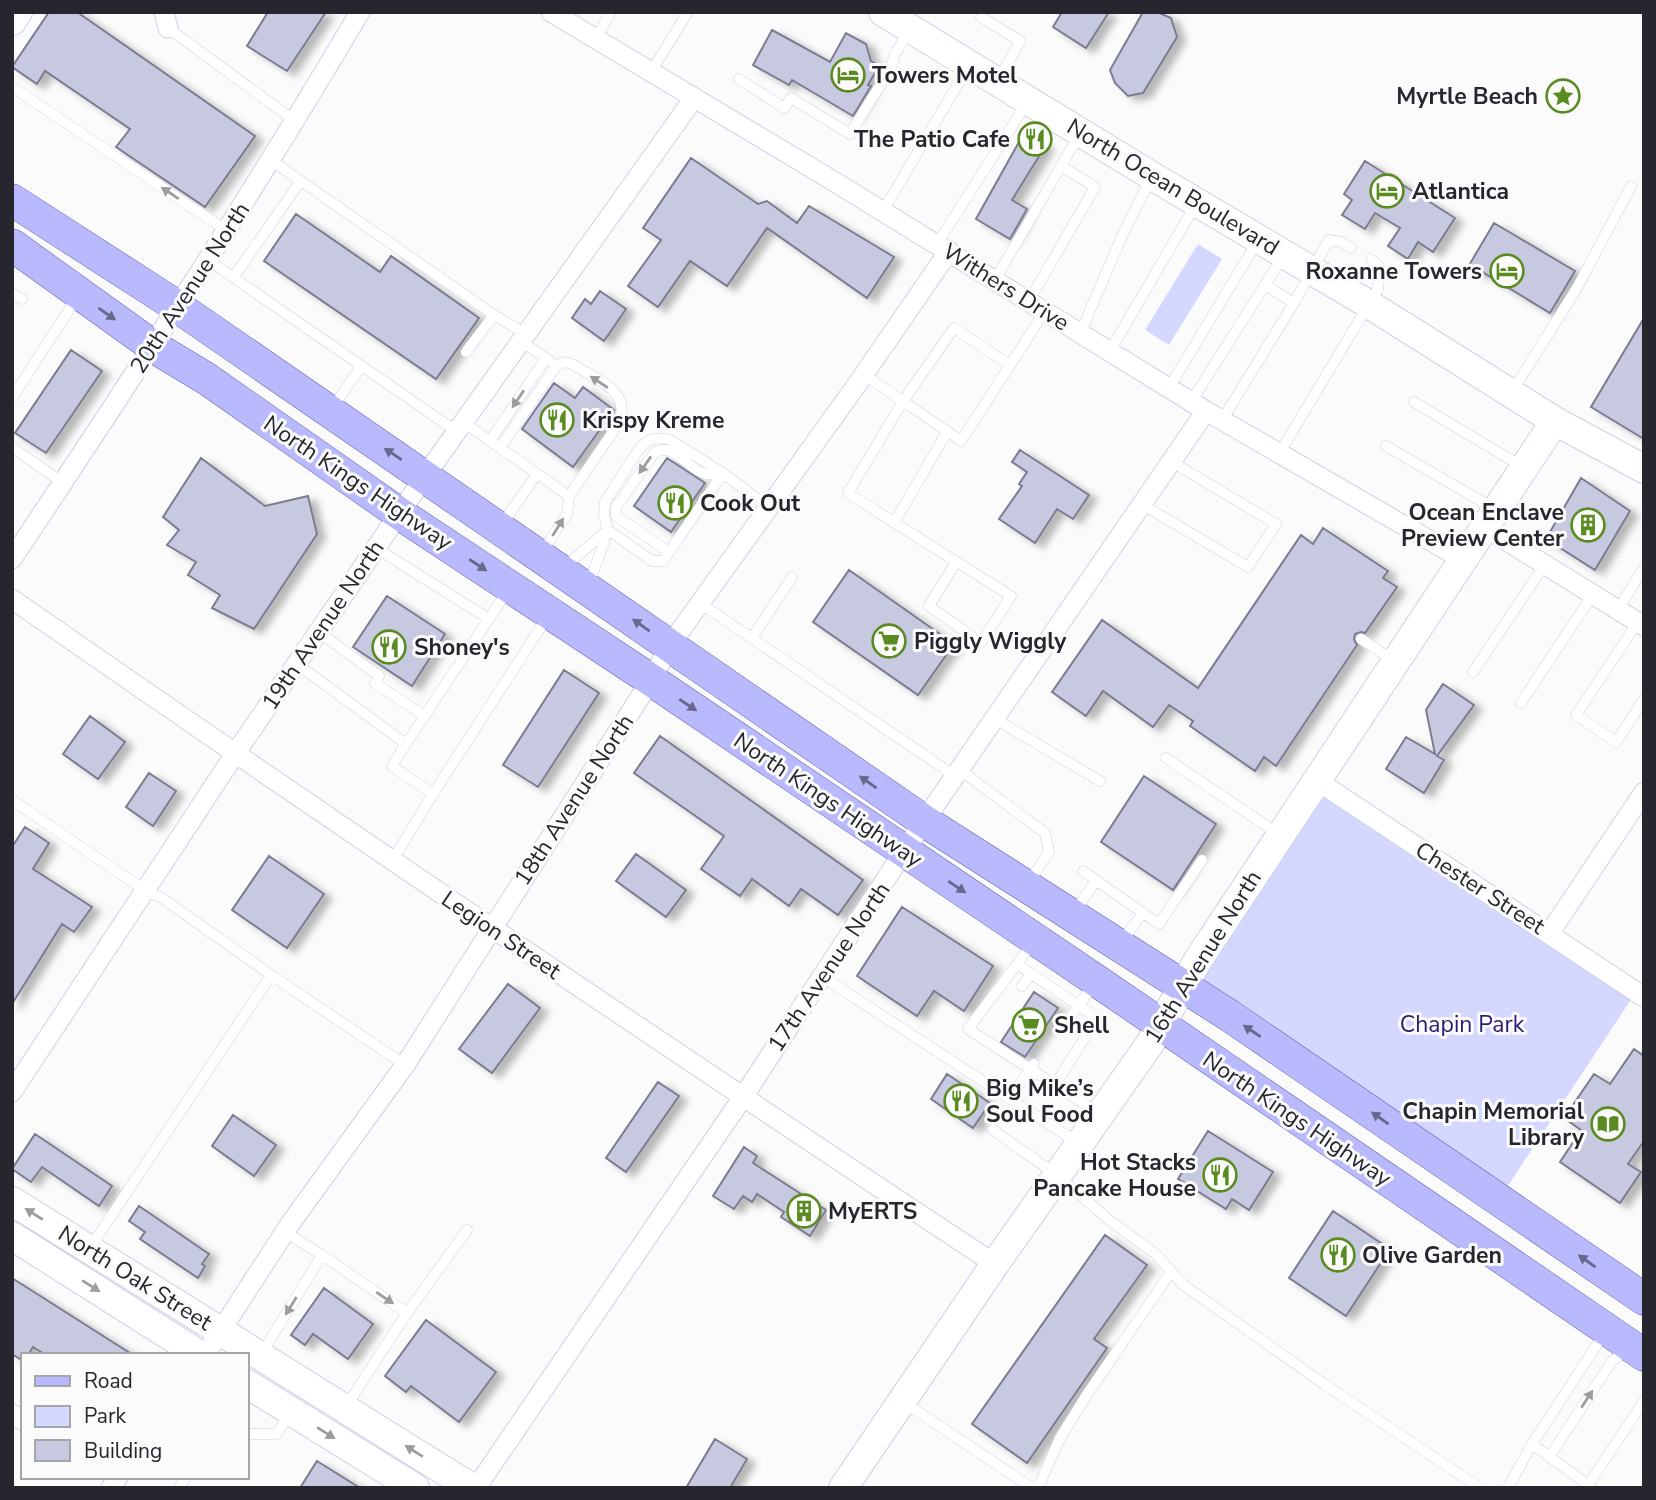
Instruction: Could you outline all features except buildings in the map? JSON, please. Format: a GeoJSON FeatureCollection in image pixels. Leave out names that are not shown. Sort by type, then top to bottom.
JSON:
{"type":"FeatureCollection","features":[{"type":"Feature","properties":{"kind":"main road"},"geometry":{"type":"LineString","coordinates":[[12,21],[17,12]]}},
{"type":"Feature","properties":{"kind":"main road","name":"North Ocean Boulevard"},"geometry":{"type":"LineString","coordinates":[[883,12],[1370,305],[1555,421],[1644,469]]}},
{"type":"Feature","properties":{"kind":"main road","name":"North Kings Highway"},"geometry":{"type":"LineString","coordinates":[[12,200],[178,307],[924,821],[1183,985],[1642,1295]]}},
{"type":"Feature","properties":{"kind":"main road","name":"North Kings Highway"},"geometry":{"type":"LineString","coordinates":[[13,249],[74,303],[207,379],[400,514],[905,852],[1026,952],[1088,993],[1160,1026],[1638,1351]]}},
{"type":"Feature","properties":{"kind":"main road","name":"16th Avenue North"},"geometry":{"type":"LineString","coordinates":[[843,1488],[1160,1026],[1183,985],[1280,835],[1555,421]]}},
{"type":"Feature","properties":{"kind":"main road","name":"North Oak Street"},"geometry":{"type":"LineString","coordinates":[[12,1201],[90,1249],[209,1347]]}},
{"type":"Feature","properties":{"kind":"main road","name":"North Oak Street"},"geometry":{"type":"LineString","coordinates":[[12,1236],[209,1347],[243,1353]]}},
{"type":"Feature","properties":{"kind":"main road","name":"North Oak Street"},"geometry":{"type":"LineString","coordinates":[[248,1354],[260,1356],[474,1488]]}},
{"type":"Feature","properties":{"kind":"main road"},"geometry":{"type":"LineString","coordinates":[[248,1385],[399,1484]]}},
{"type":"Feature","properties":{"kind":"street","name":"20th Avenue North"},"geometry":{"type":"LineString","coordinates":[[12,559],[154,347],[272,161],[360,12]]}},
{"type":"Feature","properties":{"kind":"street","name":"Withers Drive"},"geometry":{"type":"LineString","coordinates":[[551,12],[883,211],[1207,411],[1462,559]]}},
{"type":"Feature","properties":{"kind":"street","name":"19th Avenue North"},"geometry":{"type":"LineString","coordinates":[[12,1093],[235,754],[459,426],[694,97]]}},
{"type":"Feature","properties":{"kind":"street","name":"18th Avenue North"},"geometry":{"type":"LineString","coordinates":[[209,1347],[285,1232],[405,1065],[651,680],[670,645],[864,375],[943,248]]}},
{"type":"Feature","properties":{"kind":"street","name":"17th Avenue North"},"geometry":{"type":"LineString","coordinates":[[474,1488],[743,1097],[924,821],[1207,411]]}},
{"type":"Feature","properties":{"kind":"street"},"geometry":{"type":"LineString","coordinates":[[1489,518],[1545,564],[1641,624]]}},
{"type":"Feature","properties":{"kind":"street","name":"Legion Street"},"geometry":{"type":"LineString","coordinates":[[12,599],[491,929],[995,1264]]}},
{"type":"Feature","properties":{"kind":"street","name":"Chester Street"},"geometry":{"type":"LineString","coordinates":[[1316,780],[1644,997]]}},
{"type":"Feature","properties":{"kind":"street"},"geometry":{"type":"LineString","coordinates":[[1549,934],[1644,792]]}},
{"type":"Feature","properties":{"kind":"lane"},"geometry":{"type":"LineString","coordinates":[[596,38],[611,12]]}},
{"type":"Feature","properties":{"kind":"lane"},"geometry":{"type":"LineString","coordinates":[[652,72],[688,12]]}},
{"type":"Feature","properties":{"kind":"lane"},"geometry":{"type":"LineString","coordinates":[[981,17],[1020,41],[998,82]]}},
{"type":"Feature","properties":{"kind":"lane"},"geometry":{"type":"LineString","coordinates":[[166,20],[295,122]]}},
{"type":"Feature","properties":{"kind":"lane"},"geometry":{"type":"LineString","coordinates":[[739,79],[784,108],[791,97],[850,134],[892,66],[894,55],[910,28]]}},
{"type":"Feature","properties":{"kind":"lane"},"geometry":{"type":"LineString","coordinates":[[883,211],[970,65]]}},
{"type":"Feature","properties":{"kind":"lane"},"geometry":{"type":"LineString","coordinates":[[12,87],[227,231]]}},
{"type":"Feature","properties":{"kind":"lane"},"geometry":{"type":"LineString","coordinates":[[943,248],[1029,100]]}},
{"type":"Feature","properties":{"kind":"lane"},"geometry":{"type":"LineString","coordinates":[[995,280],[1081,132]]}},
{"type":"Feature","properties":{"kind":"lane"},"geometry":{"type":"LineString","coordinates":[[272,161],[494,315],[556,366]]}},
{"type":"Feature","properties":{"kind":"lane"},"geometry":{"type":"LineString","coordinates":[[864,375],[961,441],[1010,365],[1095,187],[1061,166]]}},
{"type":"Feature","properties":{"kind":"lane"},"geometry":{"type":"LineString","coordinates":[[1080,334],[1123,234],[1152,176]]}},
{"type":"Feature","properties":{"kind":"lane"},"geometry":{"type":"LineString","coordinates":[[233,278],[300,182]]}},
{"type":"Feature","properties":{"kind":"lane"},"geometry":{"type":"LineString","coordinates":[[1512,393],[1577,288],[1631,186]]}},
{"type":"Feature","properties":{"kind":"lane"},"geometry":{"type":"LineString","coordinates":[[1110,351],[1197,202]]}},
{"type":"Feature","properties":{"kind":"lane"},"geometry":{"type":"LineString","coordinates":[[1169,388],[1259,239]]}},
{"type":"Feature","properties":{"kind":"lane"},"geometry":{"type":"LineString","coordinates":[[1207,411],[1294,303],[1329,240],[1341,242],[1351,248]]}},
{"type":"Feature","properties":{"kind":"lane"},"geometry":{"type":"LineString","coordinates":[[1207,411],[1265,285],[1284,254]]}},
{"type":"Feature","properties":{"kind":"lane"},"geometry":{"type":"LineString","coordinates":[[1279,454],[1378,289],[1380,268],[1371,259]]}},
{"type":"Feature","properties":{"kind":"lane"},"geometry":{"type":"LineString","coordinates":[[208,261],[360,366],[459,426],[489,440],[569,496]]}},
{"type":"Feature","properties":{"kind":"lane"},"geometry":{"type":"LineString","coordinates":[[1265,285],[1294,303]]}},
{"type":"Feature","properties":{"kind":"lane"},"geometry":{"type":"LineString","coordinates":[[12,292],[22,299]]}},
{"type":"Feature","properties":{"kind":"lane"},"geometry":{"type":"LineString","coordinates":[[12,398],[74,303]]}},
{"type":"Feature","properties":{"kind":"lane"},"geometry":{"type":"LineString","coordinates":[[466,352],[494,315]]}},
{"type":"Feature","properties":{"kind":"lane"},"geometry":{"type":"LineString","coordinates":[[956,562],[929,606],[982,643],[1011,596],[848,493],[903,401],[954,328],[1010,365]]}},
{"type":"Feature","properties":{"kind":"lane"},"geometry":{"type":"LineString","coordinates":[[489,440],[546,358]]}},
{"type":"Feature","properties":{"kind":"lane"},"geometry":{"type":"LineString","coordinates":[[500,448],[556,366],[565,362],[615,392],[622,402],[623,414],[617,426],[569,496],[567,514],[551,562]]}},
{"type":"Feature","properties":{"kind":"lane"},"geometry":{"type":"LineString","coordinates":[[330,411],[360,366]]}},
{"type":"Feature","properties":{"kind":"lane"},"geometry":{"type":"LineString","coordinates":[[1414,402],[1523,467]]}},
{"type":"Feature","properties":{"kind":"lane"},"geometry":{"type":"LineString","coordinates":[[894,523],[947,432]]}},
{"type":"Feature","properties":{"kind":"lane"},"geometry":{"type":"LineString","coordinates":[[587,588],[604,542],[605,502],[641,446],[650,439],[670,440],[723,473],[769,508]]}},
{"type":"Feature","properties":{"kind":"lane"},"geometry":{"type":"LineString","coordinates":[[1387,446],[1489,518]]}},
{"type":"Feature","properties":{"kind":"lane"},"geometry":{"type":"LineString","coordinates":[[12,447],[63,483]]}},
{"type":"Feature","properties":{"kind":"lane"},"geometry":{"type":"LineString","coordinates":[[669,552],[617,516],[616,507],[654,452],[661,449],[670,451],[705,474],[723,473]]}},
{"type":"Feature","properties":{"kind":"lane"},"geometry":{"type":"LineString","coordinates":[[1143,505],[1248,567],[1276,524],[1172,462]]}},
{"type":"Feature","properties":{"kind":"lane"},"geometry":{"type":"LineString","coordinates":[[606,532],[652,561],[663,561],[723,473]]}},
{"type":"Feature","properties":{"kind":"lane"},"geometry":{"type":"LineString","coordinates":[[500,527],[537,474]]}},
{"type":"Feature","properties":{"kind":"lane"},"geometry":{"type":"LineString","coordinates":[[551,562],[606,532]]}},
{"type":"Feature","properties":{"kind":"lane"},"geometry":{"type":"LineString","coordinates":[[376,548],[489,619]]}},
{"type":"Feature","properties":{"kind":"lane"},"geometry":{"type":"LineString","coordinates":[[1473,672],[1545,564]]}},
{"type":"Feature","properties":{"kind":"lane"},"geometry":{"type":"LineString","coordinates":[[1618,610],[1644,568]]}},
{"type":"Feature","properties":{"kind":"lane"},"geometry":{"type":"LineString","coordinates":[[751,638],[792,577]]}},
{"type":"Feature","properties":{"kind":"lane"},"geometry":{"type":"LineString","coordinates":[[433,794],[392,766],[511,587]]}},
{"type":"Feature","properties":{"kind":"lane"},"geometry":{"type":"LineString","coordinates":[[1521,703],[1592,594]]}},
{"type":"Feature","properties":{"kind":"lane"},"geometry":{"type":"LineString","coordinates":[[700,603],[1045,833],[1049,852],[1027,886]]}},
{"type":"Feature","properties":{"kind":"lane"},"geometry":{"type":"LineString","coordinates":[[392,861],[550,612]]}},
{"type":"Feature","properties":{"kind":"lane"},"geometry":{"type":"LineString","coordinates":[[1641,624],[1576,715],[1616,742],[1644,699]]}},
{"type":"Feature","properties":{"kind":"lane"},"geometry":{"type":"LineString","coordinates":[[319,632],[379,676],[374,683],[425,716]]}},
{"type":"Feature","properties":{"kind":"lane"},"geometry":{"type":"LineString","coordinates":[[1362,639],[1395,662]]}},
{"type":"Feature","properties":{"kind":"lane"},"geometry":{"type":"LineString","coordinates":[[297,664],[406,744]]}},
{"type":"Feature","properties":{"kind":"lane"},"geometry":{"type":"LineString","coordinates":[[995,719],[1100,781]]}},
{"type":"Feature","properties":{"kind":"lane"},"geometry":{"type":"LineString","coordinates":[[1166,758],[1280,835]]}},
{"type":"Feature","properties":{"kind":"lane"},"geometry":{"type":"LineString","coordinates":[[12,800],[146,891],[162,898],[405,1065]]}},
{"type":"Feature","properties":{"kind":"lane"},"geometry":{"type":"LineString","coordinates":[[1083,871],[1159,923],[1202,860]]}},
{"type":"Feature","properties":{"kind":"lane"},"geometry":{"type":"LineString","coordinates":[[1072,914],[1097,881]]}},
{"type":"Feature","properties":{"kind":"lane"},"geometry":{"type":"LineString","coordinates":[[1119,944],[1143,913]]}},
{"type":"Feature","properties":{"kind":"lane"},"geometry":{"type":"LineString","coordinates":[[1026,952],[1031,974]]}},
{"type":"Feature","properties":{"kind":"lane"},"geometry":{"type":"LineString","coordinates":[[1026,952],[968,1029],[985,1035],[1101,1114]]}},
{"type":"Feature","properties":{"kind":"lane"},"geometry":{"type":"LineString","coordinates":[[1021,986],[1031,974]]}},
{"type":"Feature","properties":{"kind":"lane"},"geometry":{"type":"LineString","coordinates":[[1031,974],[1088,993]]}},
{"type":"Feature","properties":{"kind":"lane"},"geometry":{"type":"LineString","coordinates":[[90,1249],[271,975]]}},
{"type":"Feature","properties":{"kind":"lane"},"geometry":{"type":"LineString","coordinates":[[823,977],[1079,1143]]}},
{"type":"Feature","properties":{"kind":"lane"},"geometry":{"type":"LineString","coordinates":[[1069,1018],[1088,993]]}},
{"type":"Feature","properties":{"kind":"lane"},"geometry":{"type":"LineString","coordinates":[[1055,1085],[1097,1017],[1088,993]]}},
{"type":"Feature","properties":{"kind":"lane"},"geometry":{"type":"LineString","coordinates":[[1009,1097],[1032,1067]]}},
{"type":"Feature","properties":{"kind":"lane"},"geometry":{"type":"LineString","coordinates":[[993,1130],[1057,1175],[1109,1220],[1157,1255],[1182,1284],[1480,1488]]}},
{"type":"Feature","properties":{"kind":"lane"},"geometry":{"type":"LineString","coordinates":[[345,1409],[407,1313],[467,1230]]}},
{"type":"Feature","properties":{"kind":"lane"},"geometry":{"type":"LineString","coordinates":[[285,1232],[407,1313]]}},
{"type":"Feature","properties":{"kind":"lane"},"geometry":{"type":"LineString","coordinates":[[260,1356],[323,1255]]}},
{"type":"Feature","properties":{"kind":"lane"},"geometry":{"type":"LineString","coordinates":[[1038,1488],[1060,1438],[1087,1393],[1171,1272]]}},
{"type":"Feature","properties":{"kind":"lane"},"geometry":{"type":"LineString","coordinates":[[1508,1488],[1532,1444],[1605,1331]]}},
{"type":"Feature","properties":{"kind":"lane"},"geometry":{"type":"LineString","coordinates":[[1550,1456],[1612,1361],[1638,1351]]}},
{"type":"Feature","properties":{"kind":"lane"},"geometry":{"type":"LineString","coordinates":[[902,1401],[1032,1488]]}},
{"type":"Feature","properties":{"kind":"lane"},"geometry":{"type":"LineString","coordinates":[[1532,1444],[1590,1486],[1644,1401]]}},
{"type":"Feature","properties":{"kind":"lane"},"geometry":{"type":"LineString","coordinates":[[248,1434],[277,1434],[291,1411]]}},
{"type":"Feature","properties":{"kind":"green space"},"geometry":{"type":"Polygon","coordinates":[[[1198,244],[1222,259],[1169,345],[1145,330],[1198,244]]]}},
{"type":"Feature","properties":{"kind":"green space","name":"Chapin Park"},"geometry":{"type":"Polygon","coordinates":[[[1316,780],[1636,992],[1509,1184],[1496,1198],[1183,985],[1316,780]]]}},
{"type":"Feature","properties":{"kind":"place","name":"Towers Motel"},"geometry":{"type":"Point","coordinates":[848,75]}},
{"type":"Feature","properties":{"kind":"place","name":"Myrtle Beach"},"geometry":{"type":"Point","coordinates":[1563,96]}},
{"type":"Feature","properties":{"kind":"place","name":"The Patio Cafe"},"geometry":{"type":"Point","coordinates":[1035,139]}},
{"type":"Feature","properties":{"kind":"place","name":"Atlantica"},"geometry":{"type":"Point","coordinates":[1387,191]}},
{"type":"Feature","properties":{"kind":"place","name":"Roxanne Towers"},"geometry":{"type":"Point","coordinates":[1507,271]}},
{"type":"Feature","properties":{"kind":"place","name":"Krispy Kreme"},"geometry":{"type":"Point","coordinates":[557,420]}},
{"type":"Feature","properties":{"kind":"place","name":"Cook Out"},"geometry":{"type":"Point","coordinates":[675,503]}},
{"type":"Feature","properties":{"kind":"place","name":"Ocean Enclave Preview Center"},"geometry":{"type":"Point","coordinates":[1588,525]}},
{"type":"Feature","properties":{"kind":"place","name":"Piggly Wiggly"},"geometry":{"type":"Point","coordinates":[889,641]}},
{"type":"Feature","properties":{"kind":"place","name":"Shoney's"},"geometry":{"type":"Point","coordinates":[389,647]}},
{"type":"Feature","properties":{"kind":"place","name":"Shell"},"geometry":{"type":"Point","coordinates":[1029,1025]}},
{"type":"Feature","properties":{"kind":"place","name":"Big Mike’s Soul Food"},"geometry":{"type":"Point","coordinates":[961,1101]}},
{"type":"Feature","properties":{"kind":"place","name":"Chapin Memorial Library"},"geometry":{"type":"Point","coordinates":[1608,1124]}},
{"type":"Feature","properties":{"kind":"place","name":"Hot Stacks Pancake House"},"geometry":{"type":"Point","coordinates":[1220,1175]}},
{"type":"Feature","properties":{"kind":"place","name":"MyERTS"},"geometry":{"type":"Point","coordinates":[804,1211]}},
{"type":"Feature","properties":{"kind":"place","name":"Olive Garden"},"geometry":{"type":"Point","coordinates":[1338,1255]}}]}
